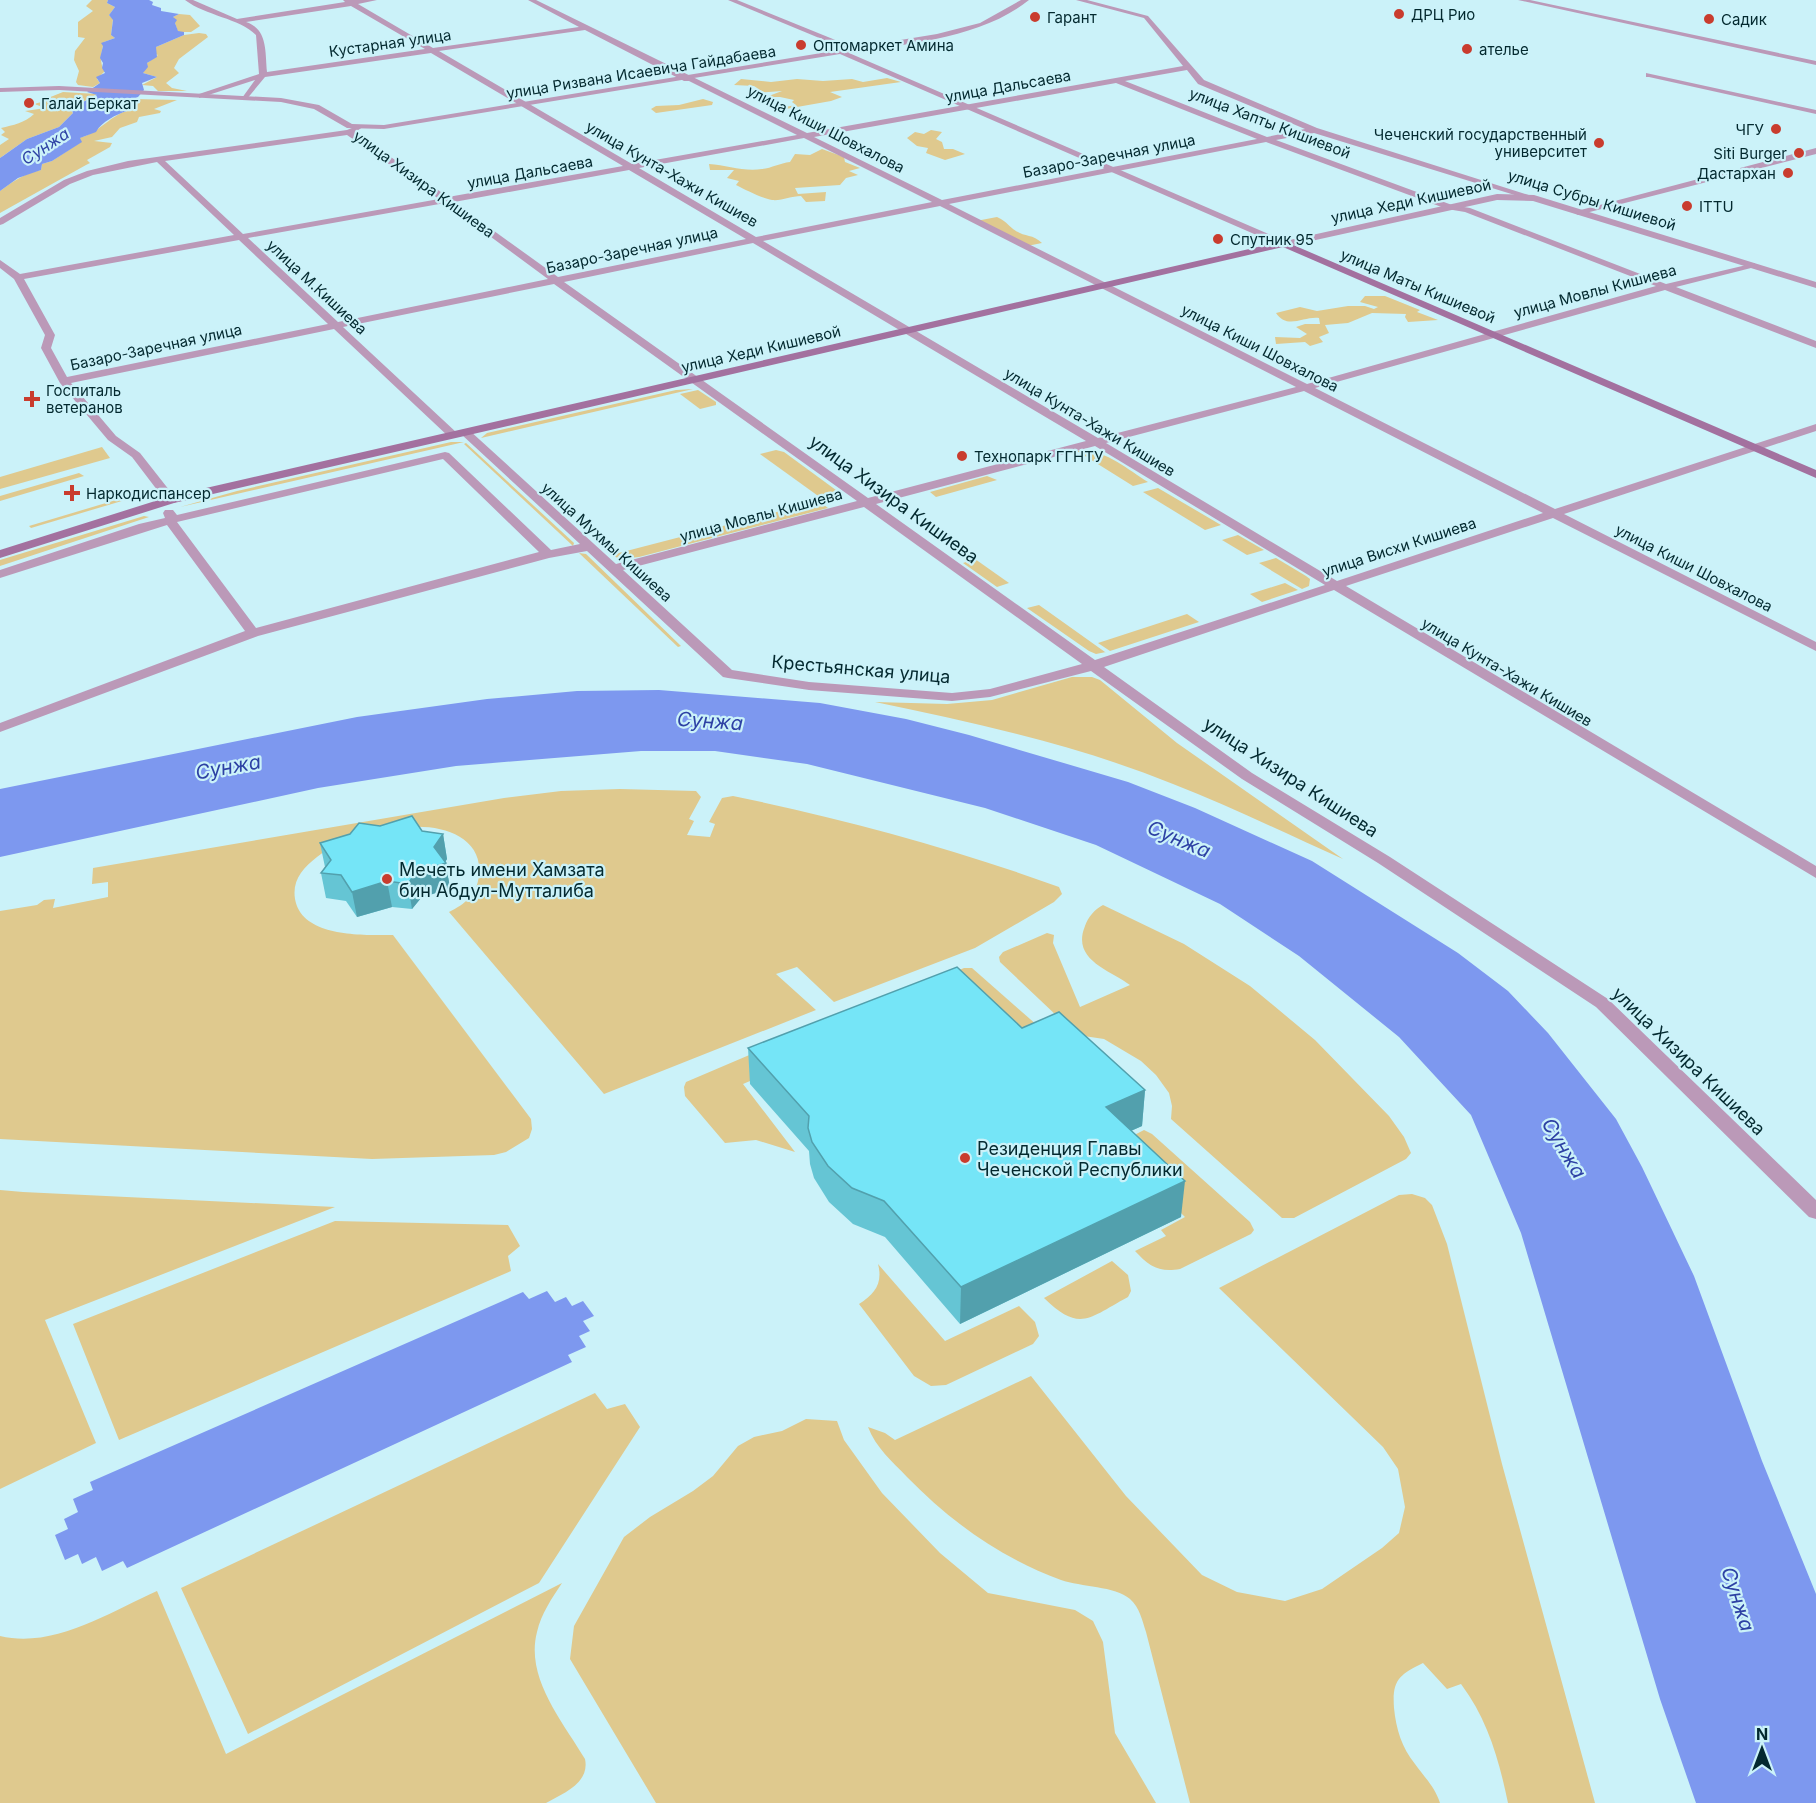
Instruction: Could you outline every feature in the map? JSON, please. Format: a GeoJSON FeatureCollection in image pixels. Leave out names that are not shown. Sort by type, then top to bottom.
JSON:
{"type":"FeatureCollection","features":[{"type":"Feature","properties":{"kind":"main road","name":"улица Хеди Кишиевой"},"geometry":{"type":"LineString","coordinates":[[0,554],[165,502],[1284,244]]}},
{"type":"Feature","properties":{"kind":"main road","name":"улица Маты Кишиевой"},"geometry":{"type":"LineString","coordinates":[[1284,244],[1816,474]]}},
{"type":"Feature","properties":{"kind":"street"},"geometry":{"type":"LineString","coordinates":[[188,0],[220,16],[251,26],[260,35],[263,75],[246,98]]}},
{"type":"Feature","properties":{"kind":"street"},"geometry":{"type":"LineString","coordinates":[[239,21],[349,1],[374,0]]}},
{"type":"Feature","properties":{"kind":"street","name":"улица Киши Шовхалова"},"geometry":{"type":"LineString","coordinates":[[531,0],[1104,285],[1816,647]]}},
{"type":"Feature","properties":{"kind":"street"},"geometry":{"type":"LineString","coordinates":[[731,0],[856,50]]}},
{"type":"Feature","properties":{"kind":"street","name":"улица Ризвана Исаевича Гайдабаева"},"geometry":{"type":"LineString","coordinates":[[359,128],[384,127],[688,79],[967,30],[1026,0]]}},
{"type":"Feature","properties":{"kind":"street","name":"улица Субры Кишиевой"},"geometry":{"type":"LineString","coordinates":[[1079,0],[1146,17],[1201,82],[1314,130],[1816,285]]}},
{"type":"Feature","properties":{"kind":"street"},"geometry":{"type":"LineString","coordinates":[[1521,0],[1816,63]]}},
{"type":"Feature","properties":{"kind":"street","name":"улица Кунта-Хажи Кишиев"},"geometry":{"type":"LineString","coordinates":[[349,1],[910,331],[1816,873]]}},
{"type":"Feature","properties":{"kind":"street","name":"Кустарная улица"},"geometry":{"type":"LineString","coordinates":[[202,96],[263,75],[585,28]]}},
{"type":"Feature","properties":{"kind":"street","name":"улица Маты Кишиевой"},"geometry":{"type":"LineString","coordinates":[[843,53],[1110,171],[1284,244]]}},
{"type":"Feature","properties":{"kind":"street","name":"улица Дальсаева"},"geometry":{"type":"LineString","coordinates":[[18,277],[1189,67]]}},
{"type":"Feature","properties":{"kind":"street"},"geometry":{"type":"LineString","coordinates":[[1649,75],[1816,112]]}},
{"type":"Feature","properties":{"kind":"street","name":"улица Хапты Кишиевой"},"geometry":{"type":"LineString","coordinates":[[1119,80],[1268,140],[1450,207],[1467,210],[1816,345]]}},
{"type":"Feature","properties":{"kind":"street","name":"улица Хизира Кишиева"},"geometry":{"type":"LineString","coordinates":[[0,90],[59,88],[246,98],[309,105],[322,110],[343,124],[359,128]]}},
{"type":"Feature","properties":{"kind":"street","name":"улица Хизира Кишиева"},"geometry":{"type":"LineString","coordinates":[[349,132],[359,128]]}},
{"type":"Feature","properties":{"kind":"street","name":"Базаро-Заречная улица"},"geometry":{"type":"LineString","coordinates":[[64,381],[754,240],[1314,130]]}},
{"type":"Feature","properties":{"kind":"street"},"geometry":{"type":"LineString","coordinates":[[0,222],[75,179],[115,166],[349,132]]}},
{"type":"Feature","properties":{"kind":"street","name":"улица Хизира Кишиева"},"geometry":{"type":"LineString","coordinates":[[349,132],[1247,776],[1384,860],[1602,1003],[1816,1212]]}},
{"type":"Feature","properties":{"kind":"street"},"geometry":{"type":"LineString","coordinates":[[1578,212],[1816,151]]}},
{"type":"Feature","properties":{"kind":"street","name":"улица М.Кишиева"},"geometry":{"type":"LineString","coordinates":[[160,161],[336,325],[459,434]]}},
{"type":"Feature","properties":{"kind":"street","name":"улица Хеди Кишиевой"},"geometry":{"type":"LineString","coordinates":[[1284,244],[1497,198],[1534,198]]}},
{"type":"Feature","properties":{"kind":"street"},"geometry":{"type":"LineString","coordinates":[[0,264],[18,277],[50,335],[46,348],[64,381],[112,438],[136,455],[165,502],[172,517],[170,520],[253,633]]}},
{"type":"Feature","properties":{"kind":"street","name":"улица Мовлы Кишиева"},"geometry":{"type":"LineString","coordinates":[[612,569],[1304,388],[1665,287],[1752,265]]}},
{"type":"Feature","properties":{"kind":"street","name":"улица Висхи Кишиева"},"geometry":{"type":"LineString","coordinates":[[990,693],[1092,666],[1816,427]]}},
{"type":"Feature","properties":{"kind":"street","name":"улица Мухмы Кишиева"},"geometry":{"type":"LineString","coordinates":[[459,434],[728,674]]}},
{"type":"Feature","properties":{"kind":"street"},"geometry":{"type":"LineString","coordinates":[[0,574],[143,527],[445,455],[548,554]]}},
{"type":"Feature","properties":{"kind":"street"},"geometry":{"type":"LineString","coordinates":[[0,728],[253,633],[548,554],[587,547]]}},
{"type":"Feature","properties":{"kind":"street","name":"Крестьянская улица"},"geometry":{"type":"LineString","coordinates":[[728,674],[809,686],[929,697],[952,698],[990,693]]}},
{"type":"Feature","properties":{"kind":"shaded area"},"geometry":{"type":"Polygon","coordinates":[[[92,0],[108,0],[107,3],[115,7],[109,15],[113,19],[111,35],[115,38],[104,42],[101,58],[105,71],[97,79],[100,83],[93,87],[78,85],[76,82],[79,71],[74,60],[75,51],[85,38],[78,37],[78,22],[93,11],[86,6],[92,0]]]}},
{"type":"Feature","properties":{"kind":"shaded area"},"geometry":{"type":"Polygon","coordinates":[[[179,14],[190,15],[200,26],[191,32],[178,32],[173,17],[179,14]]]}},
{"type":"Feature","properties":{"kind":"shaded area"},"geometry":{"type":"Polygon","coordinates":[[[206,34],[208,37],[179,59],[174,68],[179,73],[166,83],[172,88],[187,91],[158,91],[153,86],[142,85],[157,77],[143,73],[146,64],[158,55],[155,54],[156,47],[184,35],[206,34]]]}},
{"type":"Feature","properties":{"kind":"shaded area"},"geometry":{"type":"Polygon","coordinates":[[[887,78],[901,82],[830,92],[842,97],[780,110],[774,109],[796,105],[792,102],[794,100],[766,97],[782,91],[753,93],[751,90],[757,88],[754,86],[734,85],[741,79],[771,82],[797,79],[823,81],[852,79],[863,82],[887,78]]]}},
{"type":"Feature","properties":{"kind":"shaded area"},"geometry":{"type":"Polygon","coordinates":[[[63,92],[97,94],[70,109],[73,113],[59,127],[27,139],[0,158],[0,145],[9,139],[1,135],[5,132],[1,128],[27,120],[34,114],[25,111],[46,108],[34,104],[49,100],[48,98],[63,92]]]}},
{"type":"Feature","properties":{"kind":"shaded area"},"geometry":{"type":"Polygon","coordinates":[[[134,99],[177,100],[154,109],[161,111],[160,113],[139,117],[137,122],[120,128],[112,137],[94,141],[112,143],[110,147],[87,160],[90,163],[0,213],[0,191],[14,181],[41,170],[42,164],[52,161],[81,142],[79,138],[92,133],[126,111],[120,105],[134,99]]]}},
{"type":"Feature","properties":{"kind":"shaded area"},"geometry":{"type":"Polygon","coordinates":[[[703,99],[713,102],[712,105],[656,113],[651,109],[656,106],[679,105],[703,99]]]}},
{"type":"Feature","properties":{"kind":"shaded area"},"geometry":{"type":"Polygon","coordinates":[[[931,130],[942,132],[936,139],[942,142],[944,149],[953,149],[965,154],[945,160],[926,153],[928,148],[917,146],[907,138],[915,132],[924,134],[931,130]]]}},
{"type":"Feature","properties":{"kind":"shaded area"},"geometry":{"type":"Polygon","coordinates":[[[822,149],[844,157],[845,162],[860,168],[849,171],[858,175],[846,178],[840,185],[795,188],[798,194],[826,192],[825,201],[806,202],[801,196],[779,200],[768,199],[736,185],[739,181],[727,178],[734,170],[710,170],[709,164],[749,170],[762,169],[790,162],[795,154],[810,155],[822,149]]]}},
{"type":"Feature","properties":{"kind":"shaded area"},"geometry":{"type":"Polygon","coordinates":[[[997,217],[1016,231],[1042,243],[1027,246],[976,221],[997,217]]]}},
{"type":"Feature","properties":{"kind":"shaded area"},"geometry":{"type":"Polygon","coordinates":[[[1365,296],[1385,296],[1438,320],[1408,322],[1406,314],[1372,313],[1348,323],[1325,325],[1329,333],[1319,337],[1323,342],[1310,346],[1305,342],[1276,344],[1275,337],[1300,338],[1307,334],[1296,327],[1305,324],[1320,324],[1319,318],[1285,321],[1276,313],[1300,307],[1317,311],[1348,306],[1365,306],[1374,309],[1378,307],[1360,302],[1365,296]]]}},
{"type":"Feature","properties":{"kind":"shaded area"},"geometry":{"type":"Polygon","coordinates":[[[693,389],[481,438],[487,433],[676,390],[693,389]]]}},
{"type":"Feature","properties":{"kind":"shaded area"},"geometry":{"type":"Polygon","coordinates":[[[698,390],[716,402],[716,405],[700,409],[680,394],[698,390]]]}},
{"type":"Feature","properties":{"kind":"shaded area"},"geometry":{"type":"Polygon","coordinates":[[[451,442],[464,442],[180,507],[237,491],[451,442]]]}},
{"type":"Feature","properties":{"kind":"shaded area"},"geometry":{"type":"Polygon","coordinates":[[[466,443],[574,543],[573,546],[464,444],[466,443]]]}},
{"type":"Feature","properties":{"kind":"shaded area"},"geometry":{"type":"Polygon","coordinates":[[[102,447],[110,458],[0,489],[0,477],[102,447]]]}},
{"type":"Feature","properties":{"kind":"shaded area"},"geometry":{"type":"Polygon","coordinates":[[[776,450],[784,452],[840,493],[821,498],[760,454],[776,450]]]}},
{"type":"Feature","properties":{"kind":"shaded area"},"geometry":{"type":"Polygon","coordinates":[[[1077,451],[1096,452],[1123,465],[1148,482],[1133,486],[1077,451]]]}},
{"type":"Feature","properties":{"kind":"shaded area"},"geometry":{"type":"Polygon","coordinates":[[[79,473],[84,476],[0,501],[0,496],[79,473]]]}},
{"type":"Feature","properties":{"kind":"shaded area"},"geometry":{"type":"Polygon","coordinates":[[[987,476],[997,480],[936,497],[930,492],[987,476]]]}},
{"type":"Feature","properties":{"kind":"shaded area"},"geometry":{"type":"Polygon","coordinates":[[[1158,488],[1221,525],[1205,530],[1143,492],[1158,488]]]}},
{"type":"Feature","properties":{"kind":"shaded area"},"geometry":{"type":"Polygon","coordinates":[[[146,491],[142,495],[31,528],[29,526],[146,491]]]}},
{"type":"Feature","properties":{"kind":"shaded area"},"geometry":{"type":"Polygon","coordinates":[[[819,501],[828,508],[639,557],[620,559],[611,555],[819,501]]]}},
{"type":"Feature","properties":{"kind":"shaded area"},"geometry":{"type":"Polygon","coordinates":[[[144,516],[149,517],[0,566],[0,560],[144,516]]]}},
{"type":"Feature","properties":{"kind":"shaded area"},"geometry":{"type":"Polygon","coordinates":[[[1238,535],[1264,550],[1247,555],[1222,540],[1238,535]]]}},
{"type":"Feature","properties":{"kind":"shaded area"},"geometry":{"type":"Polygon","coordinates":[[[579,553],[586,554],[681,646],[678,647],[579,553]]]}},
{"type":"Feature","properties":{"kind":"shaded area"},"geometry":{"type":"Polygon","coordinates":[[[1276,558],[1310,579],[1309,586],[1302,589],[1259,563],[1276,558]]]}},
{"type":"Feature","properties":{"kind":"shaded area"},"geometry":{"type":"Polygon","coordinates":[[[975,559],[1009,583],[997,587],[963,563],[975,559]]]}},
{"type":"Feature","properties":{"kind":"shaded area"},"geometry":{"type":"Polygon","coordinates":[[[1285,583],[1298,590],[1262,602],[1250,594],[1285,583]]]}},
{"type":"Feature","properties":{"kind":"shaded area"},"geometry":{"type":"Polygon","coordinates":[[[1039,605],[1106,652],[1096,654],[1089,651],[1027,608],[1039,605]]]}},
{"type":"Feature","properties":{"kind":"shaded area"},"geometry":{"type":"Polygon","coordinates":[[[1187,614],[1199,622],[1110,651],[1098,643],[1187,614]]]}},
{"type":"Feature","properties":{"kind":"shaded area"},"geometry":{"type":"Polygon","coordinates":[[[1072,677],[1092,677],[1100,680],[1177,743],[1343,859],[1237,811],[1137,770],[1063,746],[875,702],[947,704],[992,700],[1072,677]]]}},
{"type":"Feature","properties":{"kind":"shaded area"},"geometry":{"type":"Polygon","coordinates":[[[620,789],[696,791],[701,797],[689,819],[694,821],[687,835],[710,837],[715,824],[709,822],[722,798],[733,796],[816,814],[938,847],[1059,887],[1062,894],[1054,902],[975,948],[834,1002],[797,967],[776,974],[816,1010],[604,1094],[449,912],[465,902],[476,888],[479,862],[475,852],[459,836],[437,828],[400,829],[333,848],[312,861],[303,870],[295,886],[295,899],[300,912],[321,928],[335,932],[393,935],[531,1119],[532,1129],[529,1138],[506,1152],[494,1155],[372,1159],[0,1139],[0,911],[37,905],[44,900],[55,899],[53,908],[108,897],[108,882],[92,884],[93,868],[504,798],[561,791],[620,789]]]}},
{"type":"Feature","properties":{"kind":"shaded area"},"geometry":{"type":"Polygon","coordinates":[[[1103,905],[1184,944],[1250,986],[1315,1040],[1389,1116],[1404,1137],[1411,1153],[1406,1159],[1294,1218],[1282,1218],[1171,1119],[1172,1106],[1169,1093],[1156,1075],[1141,1061],[1104,1039],[1077,1035],[1000,962],[999,957],[1003,952],[1047,933],[1054,935],[1053,943],[1080,1007],[1130,985],[1095,963],[1083,947],[1082,938],[1086,923],[1092,914],[1103,905]]]}},
{"type":"Feature","properties":{"kind":"shaded area"},"geometry":{"type":"Polygon","coordinates":[[[964,968],[972,968],[1038,1026],[999,1042],[888,1001],[964,968]]]}},
{"type":"Feature","properties":{"kind":"shaded area"},"geometry":{"type":"Polygon","coordinates":[[[780,1042],[796,1061],[743,1084],[795,1152],[756,1140],[725,1143],[685,1096],[686,1082],[780,1042]]]}},
{"type":"Feature","properties":{"kind":"shaded area"},"geometry":{"type":"Polygon","coordinates":[[[1144,1130],[1152,1134],[1250,1222],[1254,1230],[1251,1234],[1180,1269],[1160,1269],[1140,1256],[1135,1251],[1166,1236],[1161,1230],[1185,1217],[1116,1150],[1115,1145],[1144,1130]]]}},
{"type":"Feature","properties":{"kind":"shaded area"},"geometry":{"type":"Polygon","coordinates":[[[0,1190],[335,1207],[45,1320],[96,1443],[0,1489],[0,1190]]]}},
{"type":"Feature","properties":{"kind":"shaded area"},"geometry":{"type":"Polygon","coordinates":[[[1412,1194],[1425,1198],[1432,1205],[1447,1244],[1502,1464],[1595,1803],[1508,1803],[1491,1741],[1470,1698],[1461,1684],[1447,1689],[1423,1663],[1403,1675],[1396,1685],[1394,1691],[1395,1716],[1400,1738],[1410,1758],[1433,1787],[1440,1803],[1190,1803],[1146,1632],[1136,1606],[1130,1599],[1116,1592],[1061,1580],[1039,1571],[978,1537],[941,1509],[890,1460],[871,1435],[868,1427],[885,1433],[895,1440],[1031,1376],[1126,1496],[1202,1575],[1237,1592],[1285,1601],[1322,1589],[1382,1548],[1399,1533],[1405,1507],[1398,1469],[1383,1447],[1219,1288],[1399,1195],[1412,1194]]]}},
{"type":"Feature","properties":{"kind":"shaded area"},"geometry":{"type":"Polygon","coordinates":[[[335,1221],[508,1225],[520,1246],[508,1256],[511,1271],[119,1440],[73,1324],[335,1221]]]}},
{"type":"Feature","properties":{"kind":"shaded area"},"geometry":{"type":"Polygon","coordinates":[[[1112,1261],[1128,1275],[1131,1291],[1128,1297],[1094,1316],[1076,1319],[1067,1316],[1044,1298],[1112,1261]]]}},
{"type":"Feature","properties":{"kind":"shaded area"},"geometry":{"type":"Polygon","coordinates":[[[878,1264],[945,1341],[1019,1306],[1035,1322],[1039,1336],[1033,1344],[946,1385],[931,1386],[914,1376],[859,1304],[876,1287],[879,1277],[878,1264]]]}},
{"type":"Feature","properties":{"kind":"shaded area"},"geometry":{"type":"Polygon","coordinates":[[[595,1393],[607,1409],[625,1404],[640,1427],[539,1583],[248,1734],[181,1588],[595,1393]]]}},
{"type":"Feature","properties":{"kind":"shaded area"},"geometry":{"type":"Polygon","coordinates":[[[806,1419],[837,1421],[844,1440],[882,1493],[940,1553],[988,1593],[1075,1610],[1093,1621],[1103,1642],[1115,1733],[1156,1803],[656,1803],[570,1659],[574,1626],[624,1537],[713,1476],[738,1446],[754,1437],[782,1431],[806,1419]]]}},
{"type":"Feature","properties":{"kind":"shaded area"},"geometry":{"type":"Polygon","coordinates":[[[562,1583],[547,1606],[539,1625],[535,1649],[536,1666],[548,1699],[585,1759],[585,1767],[580,1781],[568,1791],[546,1803],[0,1803],[0,1636],[20,1639],[61,1633],[101,1618],[157,1591],[226,1754],[562,1583]]]}},
{"type":"Feature","properties":{"kind":"water","name":"Сунжа"},"geometry":{"type":"Polygon","coordinates":[[[108,0],[149,0],[153,2],[152,5],[161,8],[161,11],[179,14],[173,17],[177,20],[175,23],[178,31],[184,32],[184,35],[156,47],[157,57],[147,63],[148,67],[143,73],[157,77],[142,83],[144,90],[138,97],[120,105],[123,110],[127,111],[105,122],[96,132],[80,138],[82,142],[52,161],[42,164],[41,170],[18,178],[0,191],[0,158],[27,139],[59,127],[73,113],[71,108],[97,95],[87,92],[100,83],[96,77],[105,73],[100,58],[103,46],[101,43],[115,38],[111,35],[113,20],[109,15],[115,7],[107,3],[108,0]]]}},
{"type":"Feature","properties":{"kind":"water","name":"Сунжа"},"geometry":{"type":"Polygon","coordinates":[[[659,690],[820,703],[906,719],[969,735],[1128,782],[1195,808],[1312,861],[1458,953],[1508,991],[1548,1033],[1616,1119],[1642,1167],[1694,1276],[1762,1461],[1816,1594],[1816,1803],[1696,1803],[1660,1699],[1521,1233],[1471,1115],[1399,1037],[1299,956],[1220,904],[1096,845],[985,808],[807,764],[715,751],[641,751],[456,766],[318,788],[0,857],[0,789],[357,717],[487,699],[577,691],[659,690]]]}},
{"type":"Feature","properties":{"kind":"water"},"geometry":{"type":"Polygon","coordinates":[[[547,1291],[555,1302],[566,1297],[572,1306],[583,1301],[594,1316],[583,1321],[590,1331],[579,1336],[586,1347],[568,1355],[572,1362],[127,1568],[123,1561],[102,1571],[96,1557],[82,1564],[78,1554],[65,1560],[55,1535],[68,1529],[64,1519],[78,1512],[73,1499],[93,1490],[90,1482],[523,1292],[529,1299],[547,1291]]]}},
{"type":"Feature","properties":{"kind":"building"},"geometry":{"type":"Polygon","coordinates":[[[412,816],[422,831],[443,834],[434,847],[446,863],[416,872],[408,884],[387,881],[352,892],[341,875],[321,873],[331,860],[320,843],[350,834],[359,823],[380,826],[412,816]]]}},
{"type":"Feature","properties":{"kind":"building","name":"Резиденция Главы Чеченской Республики"},"geometry":{"type":"Polygon","coordinates":[[[957,967],[1022,1028],[1059,1012],[1145,1090],[1106,1107],[1185,1181],[961,1287],[884,1201],[852,1188],[828,1166],[812,1142],[808,1128],[809,1116],[748,1048],[957,967]]]}},
{"type":"Feature","properties":{"kind":"place","name":"ДРЦ Рио"},"geometry":{"type":"Point","coordinates":[1399,14]}},
{"type":"Feature","properties":{"kind":"place","name":"Гарант"},"geometry":{"type":"Point","coordinates":[1035,17]}},
{"type":"Feature","properties":{"kind":"place","name":"Садик"},"geometry":{"type":"Point","coordinates":[1709,19]}},
{"type":"Feature","properties":{"kind":"place","name":"Оптомаркет Амина"},"geometry":{"type":"Point","coordinates":[801,45]}},
{"type":"Feature","properties":{"kind":"place","name":"ателье"},"geometry":{"type":"Point","coordinates":[1467,49]}},
{"type":"Feature","properties":{"kind":"place","name":"Галай Беркат"},"geometry":{"type":"Point","coordinates":[29,103]}},
{"type":"Feature","properties":{"kind":"place","name":"ЧГУ"},"geometry":{"type":"Point","coordinates":[1776,129]}},
{"type":"Feature","properties":{"kind":"place","name":"Чеченский государственный университет"},"geometry":{"type":"Point","coordinates":[1599,143]}},
{"type":"Feature","properties":{"kind":"place","name":"Siti Burger"},"geometry":{"type":"Point","coordinates":[1799,153]}},
{"type":"Feature","properties":{"kind":"place","name":"Дастархан"},"geometry":{"type":"Point","coordinates":[1788,173]}},
{"type":"Feature","properties":{"kind":"place","name":"ITTU"},"geometry":{"type":"Point","coordinates":[1687,206]}},
{"type":"Feature","properties":{"kind":"place","name":"Спутник 95"},"geometry":{"type":"Point","coordinates":[1218,239]}},
{"type":"Feature","properties":{"kind":"place","name":"Госпиталь ветеранов"},"geometry":{"type":"Point","coordinates":[32,399]}},
{"type":"Feature","properties":{"kind":"place","name":"Технопарк ГГНТУ"},"geometry":{"type":"Point","coordinates":[962,456]}},
{"type":"Feature","properties":{"kind":"place","name":"Наркодиспансер"},"geometry":{"type":"Point","coordinates":[72,493]}},
{"type":"Feature","properties":{"kind":"place","name":"Мечеть имени Хамзата бин Абдул-Мутталиба"},"geometry":{"type":"Point","coordinates":[387,879]}},
{"type":"Feature","properties":{"kind":"place","name":"Резиденция Главы Чеченской Республики"},"geometry":{"type":"Point","coordinates":[965,1158]}}]}
